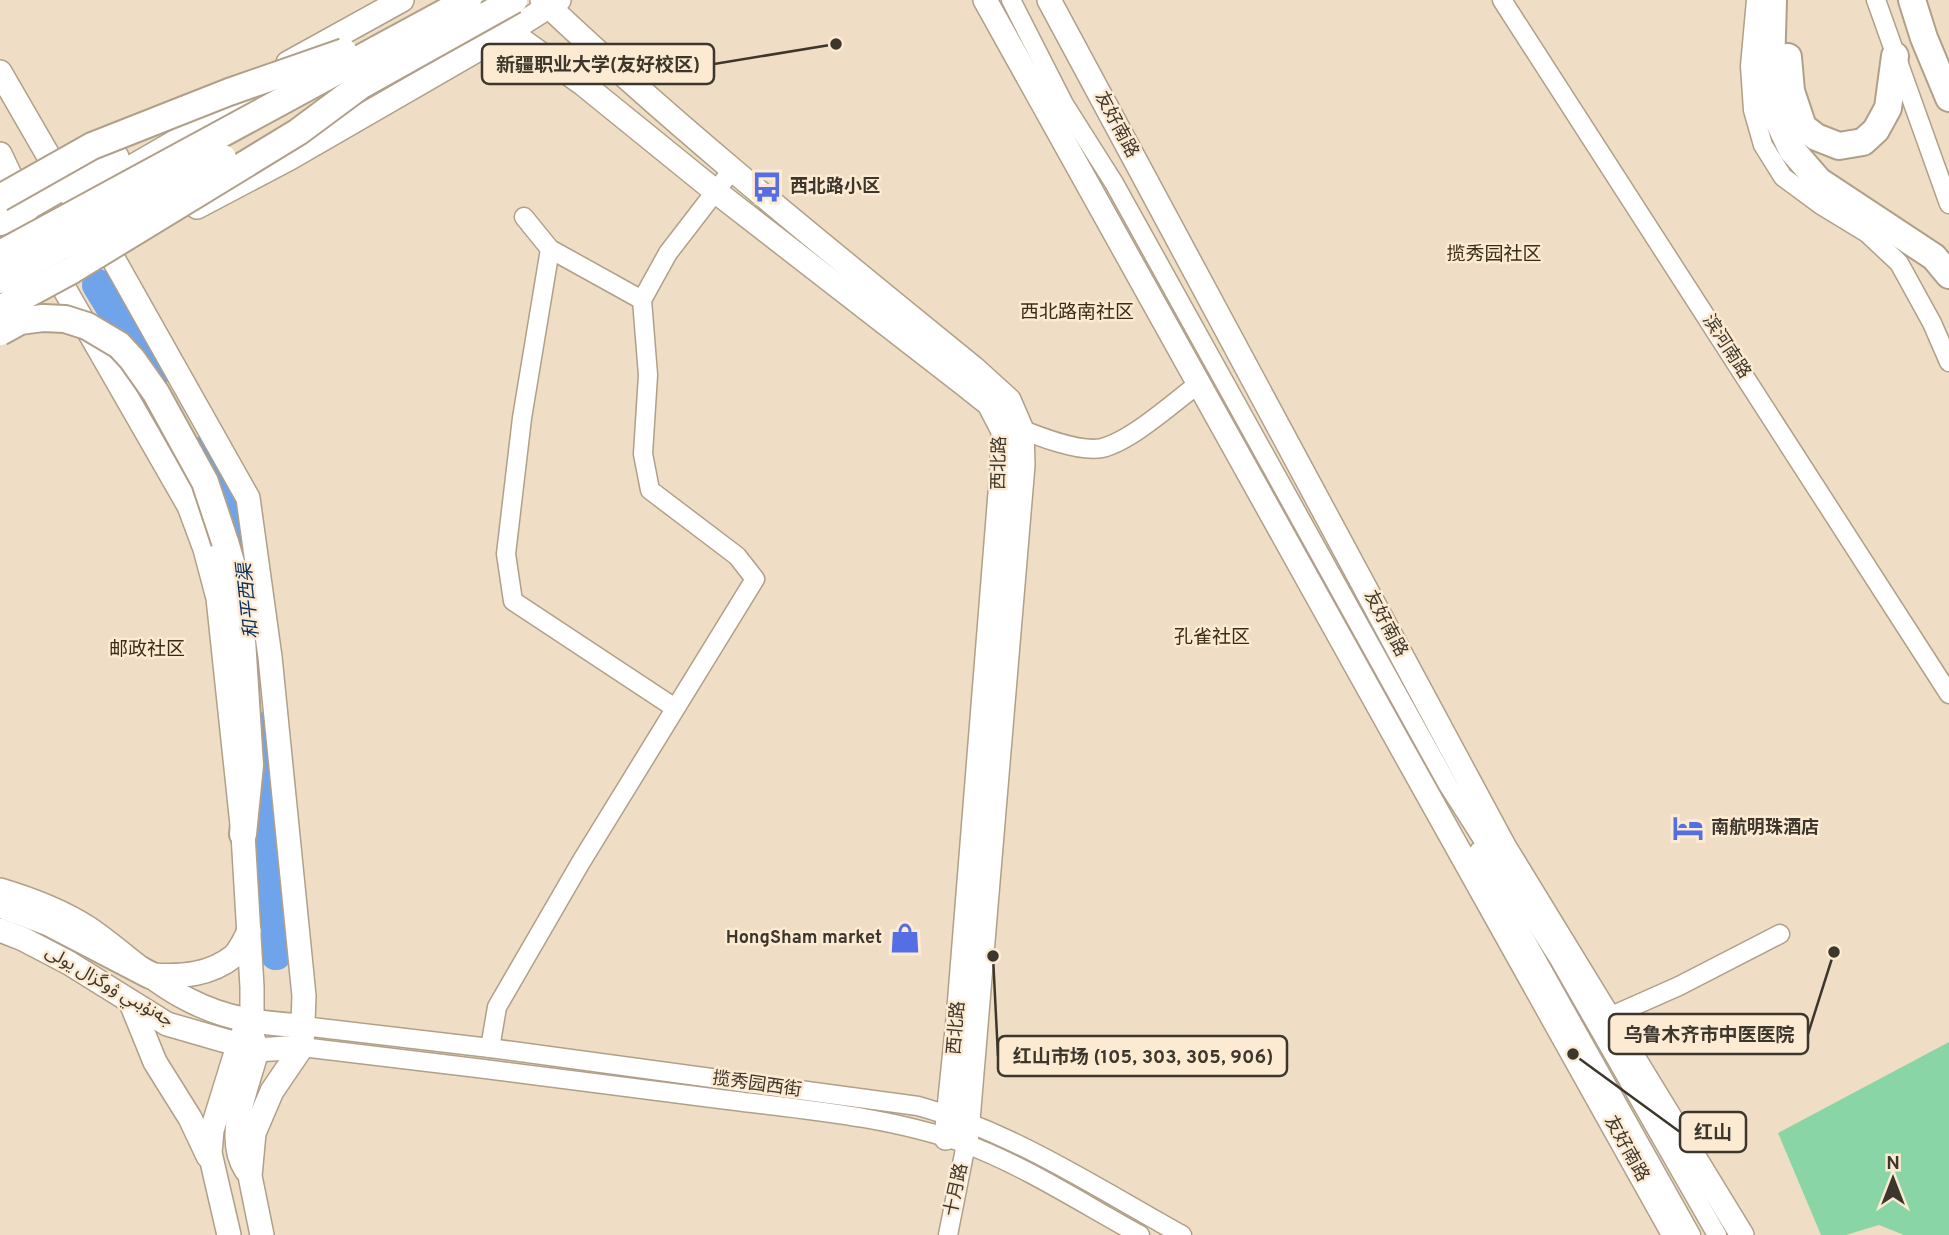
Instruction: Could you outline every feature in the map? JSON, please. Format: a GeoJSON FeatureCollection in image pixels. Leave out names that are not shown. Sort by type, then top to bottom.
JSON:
{"type":"FeatureCollection","features":[{"type":"Feature","properties":{"kind":"highway"},"geometry":{"type":"LineString","coordinates":[[0,254],[469,0]]}},
{"type":"Feature","properties":{"kind":"highway"},"geometry":{"type":"LineString","coordinates":[[0,280],[514,0]]}},
{"type":"Feature","properties":{"kind":"highway"},"geometry":{"type":"LineString","coordinates":[[1773,0],[1771,68],[1774,112],[1792,150],[1819,180],[1934,257],[1949,275]]}},
{"type":"Feature","properties":{"kind":"highway"},"geometry":{"type":"LineString","coordinates":[[1786,0],[1791,92],[1803,127],[1816,137],[1839,146],[1863,142],[1876,130],[1888,108],[1895,56]]}},
{"type":"Feature","properties":{"kind":"highway"},"geometry":{"type":"LineString","coordinates":[[1912,0],[1924,38],[1949,98]]}},
{"type":"Feature","properties":{"kind":"highway"},"geometry":{"type":"LineString","coordinates":[[0,222],[15,202],[92,146],[229,92],[418,26]]}},
{"type":"Feature","properties":{"kind":"highway"},"geometry":{"type":"LineString","coordinates":[[0,311],[287,138],[360,86]]}},
{"type":"Feature","properties":{"kind":"highway"},"geometry":{"type":"LineString","coordinates":[[0,332],[20,321],[65,319],[87,326],[119,345],[156,393],[205,482],[235,576],[240,608],[250,765],[243,834]]}},
{"type":"Feature","properties":{"kind":"highway"},"geometry":{"type":"LineString","coordinates":[[0,904],[48,922],[150,975]]}},
{"type":"Feature","properties":{"kind":"main road"},"geometry":{"type":"LineString","coordinates":[[70,193],[402,0]]}},
{"type":"Feature","properties":{"kind":"main road"},"geometry":{"type":"LineString","coordinates":[[15,202],[70,193],[443,0]]}},
{"type":"Feature","properties":{"kind":"main road","name":"西北路"},"geometry":{"type":"LineString","coordinates":[[469,0],[583,85],[989,404],[1003,431],[957,1130]]}},
{"type":"Feature","properties":{"kind":"main road"},"geometry":{"type":"LineString","coordinates":[[501,25],[524,0]]}},
{"type":"Feature","properties":{"kind":"main road","name":"友好南路"},"geometry":{"type":"LineString","coordinates":[[985,0],[1197,385],[1674,1235]]}},
{"type":"Feature","properties":{"kind":"main road","name":"友好南路"},"geometry":{"type":"LineString","coordinates":[[1049,0],[1504,846],[1742,1235]]}},
{"type":"Feature","properties":{"kind":"main road"},"geometry":{"type":"LineString","coordinates":[[0,311],[54,272],[103,244],[289,158],[501,25],[550,2]]}},
{"type":"Feature","properties":{"kind":"main road","name":"西北路"},"geometry":{"type":"LineString","coordinates":[[550,2],[601,57],[732,170],[976,370],[1009,400],[1023,430],[1023,466],[957,1130]]}},
{"type":"Feature","properties":{"kind":"main road"},"geometry":{"type":"LineString","coordinates":[[0,72],[70,193],[103,244],[248,498],[270,657],[304,996],[302,1037],[272,1091],[254,1133],[250,1176],[262,1235]]}},
{"type":"Feature","properties":{"kind":"main road"},"geometry":{"type":"LineString","coordinates":[[0,154],[15,202],[189,506],[205,549],[218,597],[243,834],[249,931],[252,1011],[248,1021],[236,1136],[240,1160],[250,1176]]}},
{"type":"Feature","properties":{"kind":"main road"},"geometry":{"type":"LineString","coordinates":[[0,890],[29,899],[87,927],[188,1000],[302,1037]]}},
{"type":"Feature","properties":{"kind":"main road","name":"جەنۇبىي ۋوگزال يولى"},"geometry":{"type":"LineString","coordinates":[[0,930],[69,963],[167,1024],[247,1048],[302,1037]]}},
{"type":"Feature","properties":{"kind":"main road"},"geometry":{"type":"LineString","coordinates":[[150,975],[181,977],[207,971],[236,954],[249,931]]}},
{"type":"Feature","properties":{"kind":"main road"},"geometry":{"type":"LineString","coordinates":[[131,1003],[155,1062],[190,1118],[214,1170]]}},
{"type":"Feature","properties":{"kind":"main road"},"geometry":{"type":"LineString","coordinates":[[229,1235],[210,1153],[212,1130],[247,1048]]}},
{"type":"Feature","properties":{"kind":"street"},"geometry":{"type":"LineString","coordinates":[[1011,0],[1064,104],[1114,183],[1448,785],[1502,898],[1691,1235]]}},
{"type":"Feature","properties":{"kind":"street","name":"滨河南路"},"geometry":{"type":"LineString","coordinates":[[1502,0],[1949,694]]}},
{"type":"Feature","properties":{"kind":"street"},"geometry":{"type":"LineString","coordinates":[[1756,0],[1750,66],[1753,110],[1763,145],[1783,177],[1821,205],[1867,233],[1899,262],[1932,323],[1949,362]]}},
{"type":"Feature","properties":{"kind":"street"},"geometry":{"type":"LineString","coordinates":[[1876,0],[1949,204]]}},
{"type":"Feature","properties":{"kind":"street"},"geometry":{"type":"LineString","coordinates":[[490,1048],[497,1007],[581,862],[755,579],[737,556],[650,490],[643,454],[648,375],[642,300],[668,253],[732,170]]}},
{"type":"Feature","properties":{"kind":"street"},"geometry":{"type":"LineString","coordinates":[[524,217],[550,249],[642,300]]}},
{"type":"Feature","properties":{"kind":"street"},"geometry":{"type":"LineString","coordinates":[[550,249],[522,418],[506,554],[513,601],[675,708]]}},
{"type":"Feature","properties":{"kind":"street"},"geometry":{"type":"LineString","coordinates":[[996,419],[1074,446],[1101,448],[1132,433],[1197,385]]}},
{"type":"Feature","properties":{"kind":"street"},"geometry":{"type":"LineString","coordinates":[[1448,785],[1559,959],[1717,1235]]}},
{"type":"Feature","properties":{"kind":"street"},"geometry":{"type":"LineString","coordinates":[[1609,1017],[1679,986],[1780,934]]}},
{"type":"Feature","properties":{"kind":"street","name":"揽秀园西街"},"geometry":{"type":"LineString","coordinates":[[302,1037],[490,1048],[918,1106],[1009,1163],[1140,1235]]}},
{"type":"Feature","properties":{"kind":"street","name":"揽秀园西街"},"geometry":{"type":"LineString","coordinates":[[302,1037],[828,1113],[904,1127],[957,1130],[1017,1143],[1182,1235]]}},
{"type":"Feature","properties":{"kind":"street","name":"十月路"},"geometry":{"type":"LineString","coordinates":[[948,1235],[957,1130]]}},
{"type":"Feature","properties":{"kind":"green space"},"geometry":{"type":"Polygon","coordinates":[[[1949,1042],[1949,1235],[1904,1235],[1879,1225],[1846,1235],[1821,1235],[1778,1133],[1949,1042]]]}},
{"type":"Feature","properties":{"kind":"waterway","name":"和平西渠"},"geometry":{"type":"LineString","coordinates":[[98,285],[153,375]]}},
{"type":"Feature","properties":{"kind":"waterway","name":"和平西渠"},"geometry":{"type":"LineString","coordinates":[[199,453],[231,506],[247,566],[250,596]]}},
{"type":"Feature","properties":{"kind":"waterway","name":"和平西渠"},"geometry":{"type":"LineString","coordinates":[[259,728],[276,954]]}},
{"type":"Feature","properties":{"kind":"place","name":"新疆职业大学(友好校区)"},"geometry":{"type":"Point","coordinates":[836,44]}},
{"type":"Feature","properties":{"kind":"place","name":"西北路小区"},"geometry":{"type":"Point","coordinates":[767,187]}},
{"type":"Feature","properties":{"kind":"place","name":"南航明珠酒店"},"geometry":{"type":"Point","coordinates":[1688,828]}},
{"type":"Feature","properties":{"kind":"place","name":"HongSham market"},"geometry":{"type":"Point","coordinates":[905,938]}},
{"type":"Feature","properties":{"kind":"place","name":"乌鲁木齐市中医医院"},"geometry":{"type":"Point","coordinates":[1834,952]}},
{"type":"Feature","properties":{"kind":"place","name":"红山市场 (105, 303, 305, 906)"},"geometry":{"type":"Point","coordinates":[993,956]}},
{"type":"Feature","properties":{"kind":"place","name":"红山"},"geometry":{"type":"Point","coordinates":[1573,1054]}},
{"type":"Feature","properties":{"kind":"district","name":"揽秀园社区"},"geometry":{"type":"Point","coordinates":[1494,255]}},
{"type":"Feature","properties":{"kind":"district","name":"西北路南社区"},"geometry":{"type":"Point","coordinates":[1077,313]}},
{"type":"Feature","properties":{"kind":"district","name":"孔雀社区"},"geometry":{"type":"Point","coordinates":[1212,638]}},
{"type":"Feature","properties":{"kind":"district","name":"邮政社区"},"geometry":{"type":"Point","coordinates":[147,650]}}]}
